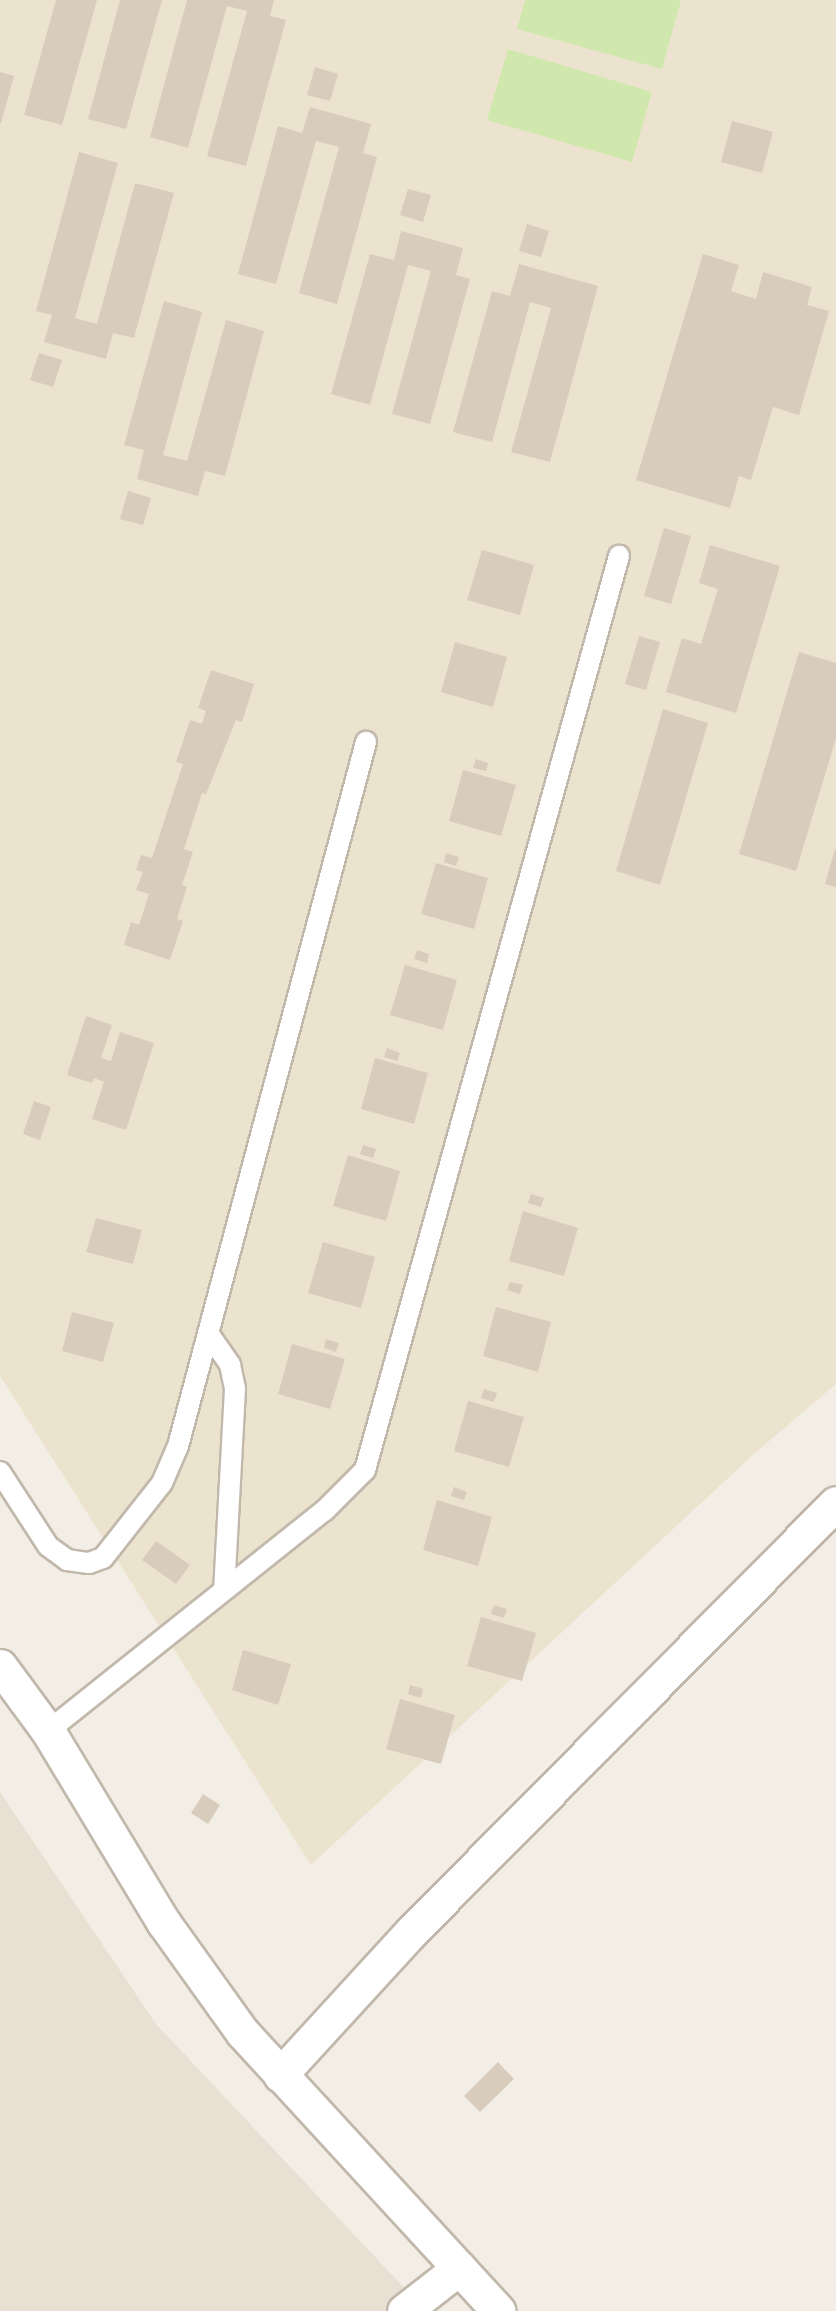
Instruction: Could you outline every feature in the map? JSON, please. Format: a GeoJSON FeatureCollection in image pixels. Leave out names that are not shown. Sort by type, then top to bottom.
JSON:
{"type":"FeatureCollection","features":[{"type":"Feature","properties":{"kind":"street"},"geometry":{"type":"LineString","coordinates":[[280,2075],[412,1931],[836,1503]]}},
{"type":"Feature","properties":{"kind":"street"},"geometry":{"type":"LineString","coordinates":[[0,1666],[48,1731],[164,1923],[242,2032],[499,2311]]}},
{"type":"Feature","properties":{"kind":"street"},"geometry":{"type":"LineString","coordinates":[[404,2311],[459,2268]]}},
{"type":"Feature","properties":{"kind":"lane"},"geometry":{"type":"LineString","coordinates":[[48,1731],[324,1511],[364,1470],[619,556]]}},
{"type":"Feature","properties":{"kind":"lane"},"geometry":{"type":"LineString","coordinates":[[0,1472],[59,1557],[89,1563],[103,1558],[162,1483],[178,1446],[366,742]]}},
{"type":"Feature","properties":{"kind":"lane"},"geometry":{"type":"LineString","coordinates":[[208,1333],[230,1365],[235,1389],[224,1590]]}},
{"type":"Feature","properties":{"kind":"shaded area"},"geometry":{"type":"Polygon","coordinates":[[[0,0],[836,0],[836,1384],[754,1454],[311,1865],[0,1376],[0,0]]]}},
{"type":"Feature","properties":{"kind":"shaded area"},"geometry":{"type":"Polygon","coordinates":[[[0,1792],[156,2024],[426,2311],[0,2311],[0,1792]]]}},
{"type":"Feature","properties":{"kind":"green space"},"geometry":{"type":"Polygon","coordinates":[[[525,0],[681,0],[662,69],[517,29],[525,0]]]}},
{"type":"Feature","properties":{"kind":"green space"},"geometry":{"type":"Polygon","coordinates":[[[508,49],[652,92],[632,162],[487,120],[508,49]]]}},
{"type":"Feature","properties":{"kind":"building"},"geometry":{"type":"Polygon","coordinates":[[[56,0],[97,0],[62,125],[24,115],[56,0]]]}},
{"type":"Feature","properties":{"kind":"building"},"geometry":{"type":"Polygon","coordinates":[[[120,0],[162,0],[126,129],[88,119],[120,0]]]}},
{"type":"Feature","properties":{"kind":"building"},"geometry":{"type":"Polygon","coordinates":[[[187,0],[274,0],[270,16],[286,20],[246,166],[207,156],[247,11],[227,6],[188,148],[150,137],[187,0]]]}},
{"type":"Feature","properties":{"kind":"building"},"geometry":{"type":"Polygon","coordinates":[[[315,67],[338,74],[330,101],[307,95],[315,67]]]}},
{"type":"Feature","properties":{"kind":"building"},"geometry":{"type":"Polygon","coordinates":[[[0,72],[14,76],[1,123],[0,123],[0,72]]]}},
{"type":"Feature","properties":{"kind":"building"},"geometry":{"type":"Polygon","coordinates":[[[310,107],[371,124],[363,153],[377,157],[337,304],[299,293],[339,147],[316,141],[276,284],[238,274],[278,126],[302,133],[310,107]]]}},
{"type":"Feature","properties":{"kind":"building"},"geometry":{"type":"Polygon","coordinates":[[[732,121],[773,132],[762,173],[721,162],[732,121]]]}},
{"type":"Feature","properties":{"kind":"building"},"geometry":{"type":"Polygon","coordinates":[[[79,152],[118,163],[75,318],[97,324],[135,183],[174,193],[134,338],[113,333],[106,359],[44,342],[52,315],[36,311],[79,152]]]}},
{"type":"Feature","properties":{"kind":"building"},"geometry":{"type":"Polygon","coordinates":[[[408,189],[431,195],[423,222],[400,215],[408,189]]]}},
{"type":"Feature","properties":{"kind":"building"},"geometry":{"type":"Polygon","coordinates":[[[527,224],[549,231],[541,257],[519,251],[527,224]]]}},
{"type":"Feature","properties":{"kind":"building"},"geometry":{"type":"Polygon","coordinates":[[[401,231],[463,248],[456,275],[470,279],[430,424],[392,414],[431,271],[408,265],[370,405],[331,394],[370,254],[394,260],[401,231]]]}},
{"type":"Feature","properties":{"kind":"building"},"geometry":{"type":"Polygon","coordinates":[[[703,254],[739,265],[731,291],[756,299],[763,272],[812,287],[807,305],[829,311],[799,415],[773,407],[751,480],[739,476],[730,508],[636,480],[703,254]]]}},
{"type":"Feature","properties":{"kind":"building"},"geometry":{"type":"Polygon","coordinates":[[[519,264],[598,286],[550,462],[511,452],[551,308],[530,302],[492,442],[453,432],[492,291],[510,296],[519,264]]]}},
{"type":"Feature","properties":{"kind":"building"},"geometry":{"type":"Polygon","coordinates":[[[164,301],[202,312],[163,455],[187,461],[226,320],[264,331],[225,476],[205,471],[198,496],[137,479],[144,450],[124,445],[164,301]]]}},
{"type":"Feature","properties":{"kind":"building"},"geometry":{"type":"Polygon","coordinates":[[[39,353],[62,360],[53,387],[30,380],[39,353]]]}},
{"type":"Feature","properties":{"kind":"building"},"geometry":{"type":"Polygon","coordinates":[[[128,491],[151,498],[143,525],[120,519],[128,491]]]}},
{"type":"Feature","properties":{"kind":"building"},"geometry":{"type":"Polygon","coordinates":[[[664,528],[691,536],[671,604],[644,596],[664,528]]]}},
{"type":"Feature","properties":{"kind":"building"},"geometry":{"type":"Polygon","coordinates":[[[710,545],[780,566],[736,713],[666,692],[682,638],[701,644],[718,589],[699,583],[710,545]]]}},
{"type":"Feature","properties":{"kind":"building"},"geometry":{"type":"Polygon","coordinates":[[[482,550],[534,565],[520,615],[467,600],[482,550]]]}},
{"type":"Feature","properties":{"kind":"building"},"geometry":{"type":"Polygon","coordinates":[[[639,636],[660,642],[646,690],[625,684],[639,636]]]}},
{"type":"Feature","properties":{"kind":"building"},"geometry":{"type":"Polygon","coordinates":[[[455,642],[507,657],[493,707],[441,692],[455,642]]]}},
{"type":"Feature","properties":{"kind":"building"},"geometry":{"type":"Polygon","coordinates":[[[799,652],[836,663],[836,738],[796,871],[739,854],[799,652]]]}},
{"type":"Feature","properties":{"kind":"building"},"geometry":{"type":"Polygon","coordinates":[[[211,670],[254,684],[242,722],[236,720],[206,794],[202,793],[184,849],[193,852],[182,885],[187,887],[177,919],[183,921],[170,960],[124,945],[131,922],[139,925],[149,894],[136,890],[143,872],[136,870],[141,855],[152,858],[183,764],[176,762],[190,720],[202,724],[206,711],[198,708],[211,670]]]}},
{"type":"Feature","properties":{"kind":"building"},"geometry":{"type":"Polygon","coordinates":[[[663,709],[708,723],[660,885],[616,871],[663,709]]]}},
{"type":"Feature","properties":{"kind":"building"},"geometry":{"type":"Polygon","coordinates":[[[476,759],[488,763],[486,771],[473,768],[476,759]]]}},
{"type":"Feature","properties":{"kind":"building"},"geometry":{"type":"Polygon","coordinates":[[[463,770],[516,785],[501,836],[449,821],[463,770]]]}},
{"type":"Feature","properties":{"kind":"building"},"geometry":{"type":"Polygon","coordinates":[[[836,849],[836,887],[825,884],[836,849]]]}},
{"type":"Feature","properties":{"kind":"building"},"geometry":{"type":"Polygon","coordinates":[[[446,853],[459,857],[456,866],[444,862],[446,853]]]}},
{"type":"Feature","properties":{"kind":"building"},"geometry":{"type":"Polygon","coordinates":[[[436,863],[488,878],[474,929],[421,914],[436,863]]]}},
{"type":"Feature","properties":{"kind":"building"},"geometry":{"type":"Polygon","coordinates":[[[417,950],[429,954],[427,963],[414,959],[417,950]]]}},
{"type":"Feature","properties":{"kind":"building"},"geometry":{"type":"Polygon","coordinates":[[[405,965],[457,980],[443,1030],[390,1015],[405,965]]]}},
{"type":"Feature","properties":{"kind":"building"},"geometry":{"type":"Polygon","coordinates":[[[86,1016],[112,1025],[101,1058],[111,1061],[120,1032],[154,1043],[126,1130],[92,1119],[104,1082],[94,1078],[92,1083],[67,1075],[86,1016]]]}},
{"type":"Feature","properties":{"kind":"building"},"geometry":{"type":"Polygon","coordinates":[[[387,1048],[400,1053],[397,1061],[384,1057],[387,1048]]]}},
{"type":"Feature","properties":{"kind":"building"},"geometry":{"type":"Polygon","coordinates":[[[375,1058],[428,1073],[414,1124],[361,1109],[375,1058]]]}},
{"type":"Feature","properties":{"kind":"building"},"geometry":{"type":"Polygon","coordinates":[[[34,1101],[51,1107],[40,1140],[23,1134],[34,1101]]]}},
{"type":"Feature","properties":{"kind":"building"},"geometry":{"type":"Polygon","coordinates":[[[363,1145],[376,1149],[373,1158],[360,1154],[363,1145]]]}},
{"type":"Feature","properties":{"kind":"building"},"geometry":{"type":"Polygon","coordinates":[[[348,1155],[400,1171],[386,1221],[333,1206],[348,1155]]]}},
{"type":"Feature","properties":{"kind":"building"},"geometry":{"type":"Polygon","coordinates":[[[531,1194],[544,1198],[541,1207],[528,1203],[531,1194]]]}},
{"type":"Feature","properties":{"kind":"building"},"geometry":{"type":"Polygon","coordinates":[[[523,1211],[578,1228],[564,1276],[509,1261],[523,1211]]]}},
{"type":"Feature","properties":{"kind":"building"},"geometry":{"type":"Polygon","coordinates":[[[96,1218],[142,1230],[133,1264],[86,1252],[96,1218]]]}},
{"type":"Feature","properties":{"kind":"building"},"geometry":{"type":"Polygon","coordinates":[[[323,1242],[375,1257],[361,1308],[308,1293],[323,1242]]]}},
{"type":"Feature","properties":{"kind":"building"},"geometry":{"type":"Polygon","coordinates":[[[510,1282],[523,1285],[520,1294],[507,1290],[510,1282]]]}},
{"type":"Feature","properties":{"kind":"building"},"geometry":{"type":"Polygon","coordinates":[[[496,1307],[551,1322],[538,1372],[483,1356],[496,1307]]]}},
{"type":"Feature","properties":{"kind":"building"},"geometry":{"type":"Polygon","coordinates":[[[72,1312],[114,1323],[103,1362],[62,1351],[72,1312]]]}},
{"type":"Feature","properties":{"kind":"building"},"geometry":{"type":"Polygon","coordinates":[[[326,1339],[339,1343],[336,1352],[324,1348],[326,1339]]]}},
{"type":"Feature","properties":{"kind":"building"},"geometry":{"type":"Polygon","coordinates":[[[292,1344],[345,1359],[330,1409],[278,1394],[292,1344]]]}},
{"type":"Feature","properties":{"kind":"building"},"geometry":{"type":"Polygon","coordinates":[[[484,1389],[497,1393],[494,1402],[481,1398],[484,1389]]]}},
{"type":"Feature","properties":{"kind":"building"},"geometry":{"type":"Polygon","coordinates":[[[468,1401],[524,1417],[509,1467],[454,1451],[468,1401]]]}},
{"type":"Feature","properties":{"kind":"building"},"geometry":{"type":"Polygon","coordinates":[[[454,1487],[467,1492],[464,1500],[451,1496],[454,1487]]]}},
{"type":"Feature","properties":{"kind":"building"},"geometry":{"type":"Polygon","coordinates":[[[437,1500],[492,1517],[478,1566],[423,1550],[437,1500]]]}},
{"type":"Feature","properties":{"kind":"building"},"geometry":{"type":"Polygon","coordinates":[[[156,1541],[190,1565],[176,1584],[142,1560],[156,1541]]]}},
{"type":"Feature","properties":{"kind":"building"},"geometry":{"type":"Polygon","coordinates":[[[494,1605],[507,1609],[504,1618],[491,1614],[494,1605]]]}},
{"type":"Feature","properties":{"kind":"building"},"geometry":{"type":"Polygon","coordinates":[[[481,1617],[536,1633],[522,1681],[467,1666],[481,1617]]]}},
{"type":"Feature","properties":{"kind":"building"},"geometry":{"type":"Polygon","coordinates":[[[243,1650],[291,1664],[278,1705],[232,1690],[243,1650]]]}},
{"type":"Feature","properties":{"kind":"building"},"geometry":{"type":"Polygon","coordinates":[[[410,1685],[423,1689],[421,1698],[408,1694],[410,1685]]]}},
{"type":"Feature","properties":{"kind":"building"},"geometry":{"type":"Polygon","coordinates":[[[400,1699],[455,1715],[441,1764],[386,1749],[400,1699]]]}},
{"type":"Feature","properties":{"kind":"building"},"geometry":{"type":"Polygon","coordinates":[[[203,1794],[220,1805],[208,1824],[191,1813],[203,1794]]]}},
{"type":"Feature","properties":{"kind":"building"},"geometry":{"type":"Polygon","coordinates":[[[498,2062],[514,2079],[480,2112],[464,2096],[498,2062]]]}}]}
